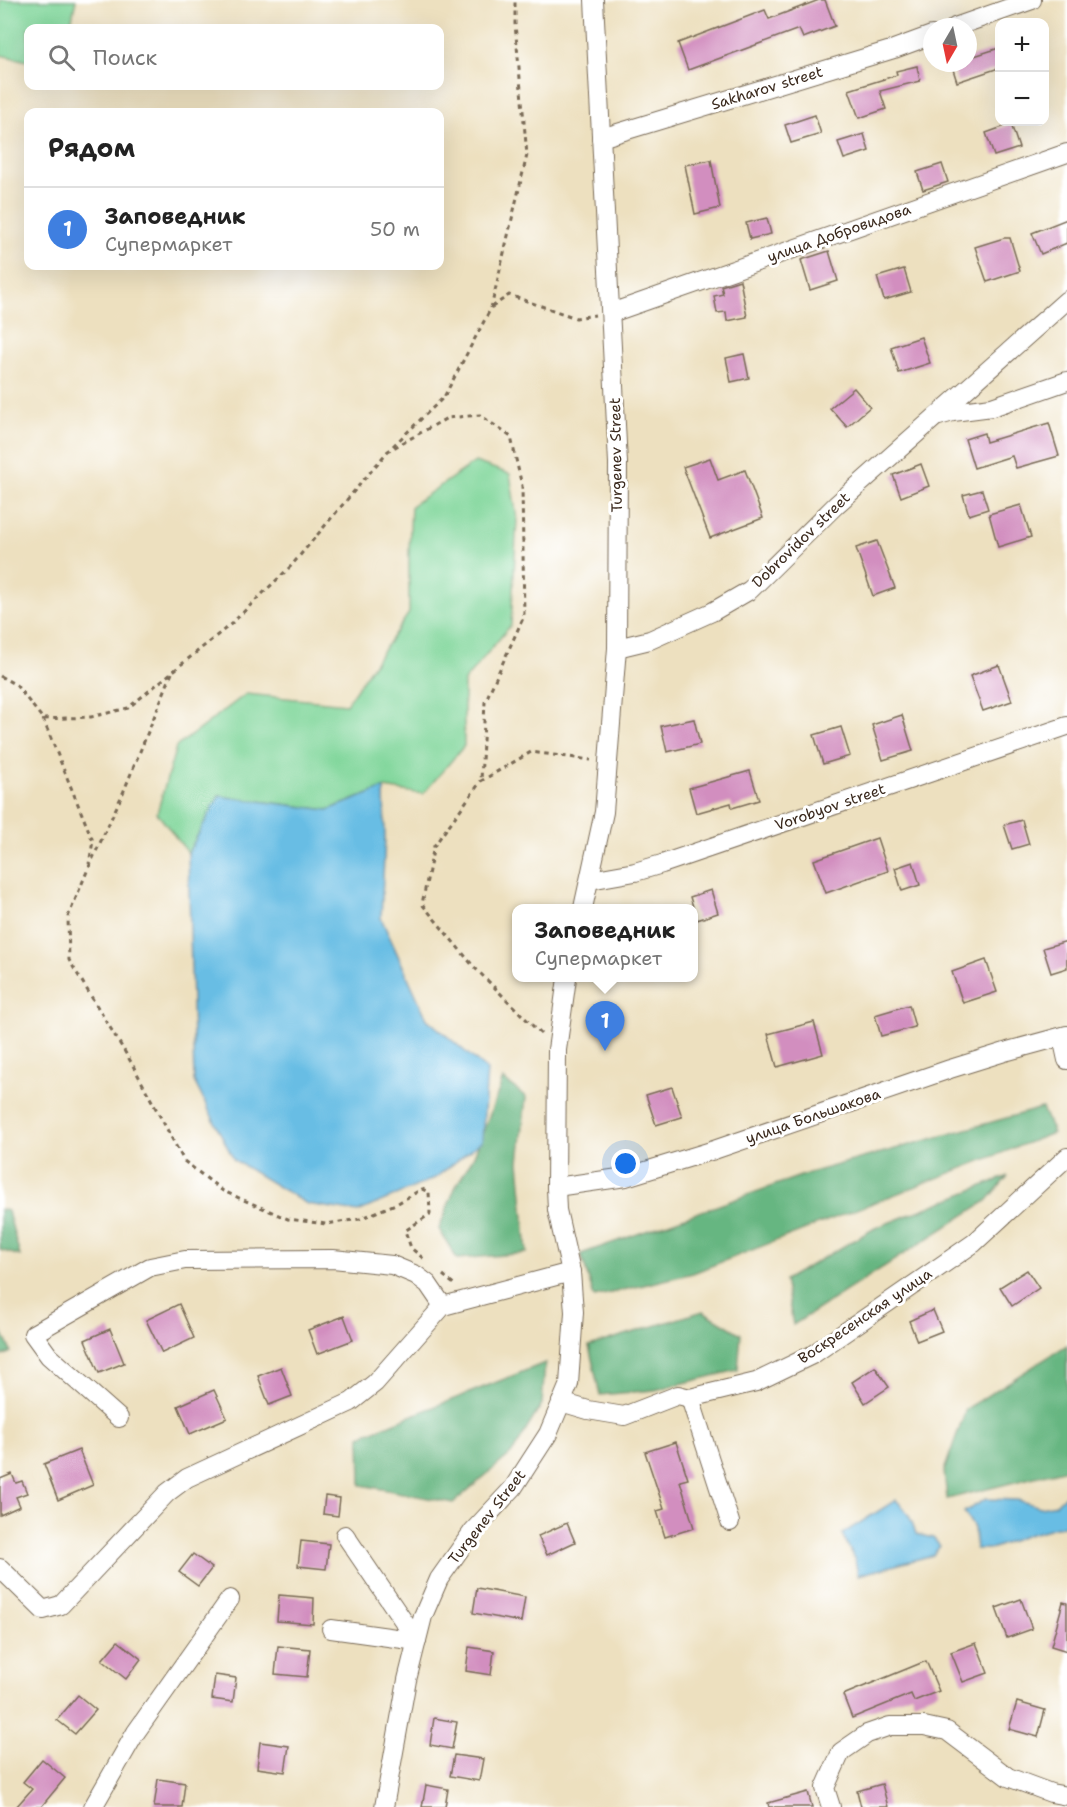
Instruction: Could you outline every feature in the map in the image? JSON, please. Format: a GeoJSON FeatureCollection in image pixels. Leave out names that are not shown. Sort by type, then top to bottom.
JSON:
{"type":"FeatureCollection","features":[{"type":"Feature","properties":{"kind":"street","name":"Turgenev Street"},"geometry":{"type":"LineString","coordinates":[[584,904],[604,812],[617,648],[618,463],[594,0]]}},
{"type":"Feature","properties":{"kind":"street"},"geometry":{"type":"LineString","coordinates":[[977,20],[1032,0]]}},
{"type":"Feature","properties":{"kind":"street","name":"Sakharov street"},"geometry":{"type":"LineString","coordinates":[[601,138],[923,38]]}},
{"type":"Feature","properties":{"kind":"street","name":"улица Добровидова"},"geometry":{"type":"LineString","coordinates":[[611,313],[1067,153]]}},
{"type":"Feature","properties":{"kind":"street","name":"Dobrovidov street"},"geometry":{"type":"LineString","coordinates":[[617,648],[650,640],[712,612],[750,590],[836,505],[1067,300]]}},
{"type":"Feature","properties":{"kind":"street","name":"Dobrovidov street"},"geometry":{"type":"LineString","coordinates":[[934,417],[992,406],[1067,381]]}},
{"type":"Feature","properties":{"kind":"street","name":"Vorobyov street"},"geometry":{"type":"LineString","coordinates":[[590,880],[635,872],[662,864],[1067,726]]}},
{"type":"Feature","properties":{"kind":"street","name":"Turgenev Street"},"geometry":{"type":"LineString","coordinates":[[384,1807],[407,1680],[423,1616],[439,1579],[474,1531],[513,1488],[548,1434],[569,1384],[574,1312],[571,1272],[557,1210],[556,1187],[557,1050],[566,982]]}},
{"type":"Feature","properties":{"kind":"street"},"geometry":{"type":"LineString","coordinates":[[1064,1036],[1067,1060]]}},
{"type":"Feature","properties":{"kind":"street","name":"улица Большакова"},"geometry":{"type":"LineString","coordinates":[[556,1187],[627,1177],[711,1151],[950,1069],[1064,1036]]}},
{"type":"Feature","properties":{"kind":"street","name":"Воскресенская улица"},"geometry":{"type":"LineString","coordinates":[[561,1402],[588,1410],[624,1416],[678,1395],[690,1398],[756,1382],[812,1355],[974,1243],[1067,1157]]}},
{"type":"Feature","properties":{"kind":"street"},"geometry":{"type":"LineString","coordinates":[[119,1418],[49,1356],[33,1334],[150,1267],[185,1260],[248,1258],[333,1259],[392,1265],[416,1275],[428,1284],[443,1306]]}},
{"type":"Feature","properties":{"kind":"street"},"geometry":{"type":"LineString","coordinates":[[0,1568],[42,1610],[61,1605],[166,1493],[187,1478],[351,1402],[375,1383],[443,1306],[571,1272]]}},
{"type":"Feature","properties":{"kind":"street"},"geometry":{"type":"LineString","coordinates":[[690,1398],[730,1522]]}},
{"type":"Feature","properties":{"kind":"street"},"geometry":{"type":"LineString","coordinates":[[345,1535],[417,1641]]}},
{"type":"Feature","properties":{"kind":"street"},"geometry":{"type":"LineString","coordinates":[[93,1807],[136,1732],[230,1599]]}},
{"type":"Feature","properties":{"kind":"street"},"geometry":{"type":"LineString","coordinates":[[331,1629],[417,1641]]}},
{"type":"Feature","properties":{"kind":"street"},"geometry":{"type":"LineString","coordinates":[[831,1807],[825,1788],[841,1752],[867,1734],[890,1726],[924,1726],[947,1731],[1008,1777],[1051,1793],[1067,1796]]}},
{"type":"Feature","properties":{"kind":"path"},"geometry":{"type":"LineString","coordinates":[[43,719],[91,717],[128,708],[231,624],[291,566],[388,450],[444,397],[491,308],[527,155],[515,24],[515,0]]}},
{"type":"Feature","properties":{"kind":"path"},"geometry":{"type":"LineString","coordinates":[[491,308],[509,295],[576,318],[611,313]]}},
{"type":"Feature","properties":{"kind":"path"},"geometry":{"type":"LineString","coordinates":[[388,450],[447,418],[480,415],[511,437],[522,486],[524,615],[485,702],[481,782]]}},
{"type":"Feature","properties":{"kind":"path"},"geometry":{"type":"LineString","coordinates":[[173,671],[123,794],[68,917],[69,960],[131,1062],[184,1161],[223,1191],[288,1219],[326,1224],[360,1219],[398,1203],[422,1189],[429,1192],[430,1214],[405,1231],[411,1248],[430,1263]]}},
{"type":"Feature","properties":{"kind":"path"},"geometry":{"type":"LineString","coordinates":[[0,676],[16,685],[43,719],[93,841],[88,869]]}},
{"type":"Feature","properties":{"kind":"path"},"geometry":{"type":"LineString","coordinates":[[557,1050],[474,967],[422,904],[434,846],[481,782],[531,752],[608,762]]}},
{"type":"Feature","properties":{"kind":"path"},"geometry":{"type":"LineString","coordinates":[[439,1270],[471,1299]]}},
{"type":"Feature","properties":{"kind":"green space"},"geometry":{"type":"Polygon","coordinates":[[[0,0],[76,0],[71,24],[24,24],[24,60],[0,55],[0,0]]]}},
{"type":"Feature","properties":{"kind":"green space"},"geometry":{"type":"Polygon","coordinates":[[[475,462],[510,474],[517,519],[511,625],[464,681],[464,746],[423,794],[384,788],[328,810],[219,796],[188,853],[157,813],[176,747],[246,694],[346,704],[409,613],[411,506],[475,462]]]}},
{"type":"Feature","properties":{"kind":"green space"},"geometry":{"type":"Polygon","coordinates":[[[503,1079],[526,1097],[519,1162],[527,1253],[457,1259],[439,1229],[455,1188],[474,1156],[503,1079]]]}},
{"type":"Feature","properties":{"kind":"green space"},"geometry":{"type":"Polygon","coordinates":[[[1042,1108],[1053,1133],[693,1273],[594,1297],[581,1254],[809,1173],[1042,1108]]]}},
{"type":"Feature","properties":{"kind":"green space"},"geometry":{"type":"Polygon","coordinates":[[[1008,1176],[988,1200],[793,1325],[785,1280],[875,1228],[1008,1176]]]}},
{"type":"Feature","properties":{"kind":"green space"},"geometry":{"type":"Polygon","coordinates":[[[0,1209],[8,1211],[20,1256],[0,1250],[0,1209]]]}},
{"type":"Feature","properties":{"kind":"green space"},"geometry":{"type":"Polygon","coordinates":[[[703,1311],[741,1334],[738,1370],[655,1390],[600,1395],[589,1346],[703,1311]]]}},
{"type":"Feature","properties":{"kind":"green space"},"geometry":{"type":"Polygon","coordinates":[[[0,1327],[11,1352],[0,1357],[0,1327]]]}},
{"type":"Feature","properties":{"kind":"green space"},"geometry":{"type":"Polygon","coordinates":[[[1067,1345],[1067,1469],[947,1499],[944,1471],[966,1409],[1067,1345]]]}},
{"type":"Feature","properties":{"kind":"green space"},"geometry":{"type":"Polygon","coordinates":[[[545,1363],[542,1404],[513,1452],[453,1503],[361,1485],[360,1436],[545,1363]]]}},
{"type":"Feature","properties":{"kind":"water"},"geometry":{"type":"Polygon","coordinates":[[[384,788],[385,838],[381,918],[427,1019],[487,1070],[482,1141],[435,1178],[358,1212],[307,1204],[234,1160],[194,1081],[188,853],[219,796],[328,810],[384,788]]]}},
{"type":"Feature","properties":{"kind":"water"},"geometry":{"type":"Polygon","coordinates":[[[1067,1493],[1067,1524],[1027,1535],[991,1549],[976,1549],[974,1528],[964,1512],[986,1499],[1018,1500],[1040,1507],[1056,1504],[1067,1493]]]}},
{"type":"Feature","properties":{"kind":"water"},"geometry":{"type":"Polygon","coordinates":[[[896,1500],[909,1516],[916,1534],[933,1538],[940,1546],[933,1555],[858,1575],[855,1560],[842,1534],[896,1500]]]}},
{"type":"Feature","properties":{"kind":"building"},"geometry":{"type":"Polygon","coordinates":[[[819,0],[825,0],[835,26],[803,38],[799,29],[688,70],[678,43],[765,10],[769,19],[819,0]]]}},
{"type":"Feature","properties":{"kind":"building"},"geometry":{"type":"Polygon","coordinates":[[[995,49],[995,69],[957,82],[954,72],[977,72],[977,55],[995,49]]]}},
{"type":"Feature","properties":{"kind":"building"},"geometry":{"type":"Polygon","coordinates":[[[917,66],[920,81],[880,91],[886,109],[859,118],[849,90],[897,75],[896,71],[917,66]]]}},
{"type":"Feature","properties":{"kind":"building"},"geometry":{"type":"Polygon","coordinates":[[[815,115],[821,134],[791,143],[785,125],[815,115]]]}},
{"type":"Feature","properties":{"kind":"building"},"geometry":{"type":"Polygon","coordinates":[[[1012,126],[1019,148],[994,156],[986,133],[1012,126]]]}},
{"type":"Feature","properties":{"kind":"building"},"geometry":{"type":"Polygon","coordinates":[[[864,134],[869,151],[844,159],[838,142],[864,134]]]}},
{"type":"Feature","properties":{"kind":"building"},"geometry":{"type":"Polygon","coordinates":[[[711,160],[720,208],[695,214],[685,165],[711,160]]]}},
{"type":"Feature","properties":{"kind":"building"},"geometry":{"type":"Polygon","coordinates":[[[942,164],[948,182],[923,190],[917,172],[942,164]]]}},
{"type":"Feature","properties":{"kind":"building"},"geometry":{"type":"Polygon","coordinates":[[[767,218],[771,234],[750,239],[746,223],[767,218]]]}},
{"type":"Feature","properties":{"kind":"building"},"geometry":{"type":"Polygon","coordinates":[[[1067,219],[1067,243],[1041,254],[1032,233],[1067,219]]]}},
{"type":"Feature","properties":{"kind":"building"},"geometry":{"type":"Polygon","coordinates":[[[1010,238],[1020,271],[987,282],[975,247],[1010,238]]]}},
{"type":"Feature","properties":{"kind":"building"},"geometry":{"type":"Polygon","coordinates":[[[829,251],[838,281],[810,290],[801,260],[829,251]]]}},
{"type":"Feature","properties":{"kind":"building"},"geometry":{"type":"Polygon","coordinates":[[[904,269],[911,292],[884,300],[877,277],[904,269]]]}},
{"type":"Feature","properties":{"kind":"building"},"geometry":{"type":"Polygon","coordinates":[[[740,280],[747,317],[727,321],[726,312],[717,313],[714,296],[723,294],[721,286],[740,280]]]}},
{"type":"Feature","properties":{"kind":"building"},"geometry":{"type":"Polygon","coordinates":[[[921,337],[930,363],[899,373],[891,347],[921,337]]]}},
{"type":"Feature","properties":{"kind":"building"},"geometry":{"type":"Polygon","coordinates":[[[744,354],[749,378],[731,382],[726,358],[744,354]]]}},
{"type":"Feature","properties":{"kind":"building"},"geometry":{"type":"Polygon","coordinates":[[[854,388],[870,407],[847,427],[830,408],[854,388]]]}},
{"type":"Feature","properties":{"kind":"building"},"geometry":{"type":"Polygon","coordinates":[[[1049,423],[1059,456],[1016,468],[1012,456],[974,468],[965,439],[984,433],[986,442],[1049,423]]]}},
{"type":"Feature","properties":{"kind":"building"},"geometry":{"type":"Polygon","coordinates":[[[710,458],[718,480],[745,470],[763,518],[710,538],[683,467],[710,458]]]}},
{"type":"Feature","properties":{"kind":"building"},"geometry":{"type":"Polygon","coordinates":[[[921,464],[929,486],[901,497],[893,475],[921,464]]]}},
{"type":"Feature","properties":{"kind":"building"},"geometry":{"type":"Polygon","coordinates":[[[982,490],[988,509],[969,515],[963,495],[982,490]]]}},
{"type":"Feature","properties":{"kind":"building"},"geometry":{"type":"Polygon","coordinates":[[[1021,505],[1031,537],[998,547],[989,514],[1021,505]]]}},
{"type":"Feature","properties":{"kind":"building"},"geometry":{"type":"Polygon","coordinates":[[[877,541],[895,588],[873,596],[856,548],[877,541]]]}},
{"type":"Feature","properties":{"kind":"building"},"geometry":{"type":"Polygon","coordinates":[[[999,665],[1012,701],[983,711],[970,676],[999,665]]]}},
{"type":"Feature","properties":{"kind":"building"},"geometry":{"type":"Polygon","coordinates":[[[902,715],[913,751],[883,760],[872,725],[902,715]]]}},
{"type":"Feature","properties":{"kind":"building"},"geometry":{"type":"Polygon","coordinates":[[[694,719],[700,744],[667,752],[661,726],[694,719]]]}},
{"type":"Feature","properties":{"kind":"building"},"geometry":{"type":"Polygon","coordinates":[[[841,727],[850,756],[823,764],[814,735],[841,727]]]}},
{"type":"Feature","properties":{"kind":"building"},"geometry":{"type":"Polygon","coordinates":[[[750,771],[759,800],[732,808],[731,803],[696,813],[689,788],[750,771]]]}},
{"type":"Feature","properties":{"kind":"building"},"geometry":{"type":"Polygon","coordinates":[[[1022,820],[1029,844],[1012,849],[1004,825],[1022,820]]]}},
{"type":"Feature","properties":{"kind":"building"},"geometry":{"type":"Polygon","coordinates":[[[877,838],[888,871],[826,893],[814,860],[877,838]]]}},
{"type":"Feature","properties":{"kind":"building"},"geometry":{"type":"Polygon","coordinates":[[[913,862],[920,885],[902,891],[895,868],[913,862]]]}},
{"type":"Feature","properties":{"kind":"building"},"geometry":{"type":"Polygon","coordinates":[[[711,890],[718,913],[698,920],[698,904],[692,904],[690,897],[711,890]]]}},
{"type":"Feature","properties":{"kind":"building"},"geometry":{"type":"Polygon","coordinates":[[[1067,941],[1067,968],[1051,973],[1043,948],[1067,941]]]}},
{"type":"Feature","properties":{"kind":"building"},"geometry":{"type":"Polygon","coordinates":[[[986,960],[997,992],[963,1003],[952,972],[986,960]]]}},
{"type":"Feature","properties":{"kind":"building"},"geometry":{"type":"Polygon","coordinates":[[[909,1005],[915,1027],[881,1036],[875,1015],[909,1005]]]}},
{"type":"Feature","properties":{"kind":"building"},"geometry":{"type":"Polygon","coordinates":[[[814,1022],[823,1054],[777,1067],[768,1034],[814,1022]]]}},
{"type":"Feature","properties":{"kind":"building"},"geometry":{"type":"Polygon","coordinates":[[[672,1087],[682,1117],[656,1125],[646,1095],[672,1087]]]}},
{"type":"Feature","properties":{"kind":"building"},"geometry":{"type":"Polygon","coordinates":[[[1027,1270],[1039,1288],[1012,1306],[1000,1287],[1027,1270]]]}},
{"type":"Feature","properties":{"kind":"building"},"geometry":{"type":"Polygon","coordinates":[[[179,1304],[194,1338],[162,1353],[146,1320],[179,1304]]]}},
{"type":"Feature","properties":{"kind":"building"},"geometry":{"type":"Polygon","coordinates":[[[933,1310],[942,1331],[917,1341],[909,1321],[933,1310]]]}},
{"type":"Feature","properties":{"kind":"building"},"geometry":{"type":"Polygon","coordinates":[[[344,1316],[353,1340],[317,1354],[308,1330],[344,1316]]]}},
{"type":"Feature","properties":{"kind":"building"},"geometry":{"type":"Polygon","coordinates":[[[110,1329],[124,1363],[99,1373],[85,1340],[110,1329]]]}},
{"type":"Feature","properties":{"kind":"building"},"geometry":{"type":"Polygon","coordinates":[[[281,1367],[292,1396],[269,1405],[258,1376],[281,1367]]]}},
{"type":"Feature","properties":{"kind":"building"},"geometry":{"type":"Polygon","coordinates":[[[875,1367],[889,1387],[865,1403],[852,1382],[875,1367]]]}},
{"type":"Feature","properties":{"kind":"building"},"geometry":{"type":"Polygon","coordinates":[[[214,1390],[227,1418],[190,1434],[178,1406],[214,1390]]]}},
{"type":"Feature","properties":{"kind":"building"},"geometry":{"type":"Polygon","coordinates":[[[676,1442],[688,1479],[680,1481],[694,1528],[665,1537],[657,1511],[664,1509],[645,1452],[676,1442]]]}},
{"type":"Feature","properties":{"kind":"building"},"geometry":{"type":"Polygon","coordinates":[[[79,1450],[93,1485],[58,1500],[44,1464],[79,1450]]]}},
{"type":"Feature","properties":{"kind":"building"},"geometry":{"type":"Polygon","coordinates":[[[12,1474],[16,1483],[22,1481],[27,1493],[16,1497],[20,1506],[0,1515],[0,1479],[12,1474]]]}},
{"type":"Feature","properties":{"kind":"building"},"geometry":{"type":"Polygon","coordinates":[[[325,1496],[340,1498],[338,1516],[323,1514],[325,1496]]]}},
{"type":"Feature","properties":{"kind":"building"},"geometry":{"type":"Polygon","coordinates":[[[567,1523],[575,1542],[547,1555],[538,1536],[567,1523]]]}},
{"type":"Feature","properties":{"kind":"building"},"geometry":{"type":"Polygon","coordinates":[[[301,1541],[329,1544],[326,1569],[298,1566],[301,1541]]]}},
{"type":"Feature","properties":{"kind":"building"},"geometry":{"type":"Polygon","coordinates":[[[193,1554],[212,1568],[198,1586],[179,1572],[193,1554]]]}},
{"type":"Feature","properties":{"kind":"building"},"geometry":{"type":"Polygon","coordinates":[[[477,1588],[525,1597],[521,1622],[473,1613],[477,1588]]]}},
{"type":"Feature","properties":{"kind":"building"},"geometry":{"type":"Polygon","coordinates":[[[279,1595],[314,1598],[313,1624],[277,1621],[279,1595]]]}},
{"type":"Feature","properties":{"kind":"building"},"geometry":{"type":"Polygon","coordinates":[[[1021,1599],[1032,1629],[1007,1638],[996,1608],[1021,1599]]]}},
{"type":"Feature","properties":{"kind":"building"},"geometry":{"type":"Polygon","coordinates":[[[1063,1602],[1067,1603],[1067,1651],[1051,1646],[1063,1602]]]}},
{"type":"Feature","properties":{"kind":"building"},"geometry":{"type":"Polygon","coordinates":[[[118,1641],[141,1659],[126,1679],[102,1660],[118,1641]]]}},
{"type":"Feature","properties":{"kind":"building"},"geometry":{"type":"Polygon","coordinates":[[[976,1643],[988,1673],[963,1682],[951,1652],[976,1643]]]}},
{"type":"Feature","properties":{"kind":"building"},"geometry":{"type":"Polygon","coordinates":[[[278,1646],[310,1649],[307,1677],[275,1674],[278,1646]]]}},
{"type":"Feature","properties":{"kind":"building"},"geometry":{"type":"Polygon","coordinates":[[[469,1647],[494,1651],[491,1675],[466,1671],[469,1647]]]}},
{"type":"Feature","properties":{"kind":"building"},"geometry":{"type":"Polygon","coordinates":[[[926,1661],[939,1691],[914,1701],[911,1694],[852,1718],[843,1695],[926,1661]]]}},
{"type":"Feature","properties":{"kind":"building"},"geometry":{"type":"Polygon","coordinates":[[[215,1675],[236,1678],[233,1702],[212,1699],[215,1675]]]}},
{"type":"Feature","properties":{"kind":"building"},"geometry":{"type":"Polygon","coordinates":[[[78,1695],[96,1710],[75,1734],[57,1720],[78,1695]]]}},
{"type":"Feature","properties":{"kind":"building"},"geometry":{"type":"Polygon","coordinates":[[[1017,1702],[1045,1710],[1038,1737],[1009,1729],[1017,1702]]]}},
{"type":"Feature","properties":{"kind":"building"},"geometry":{"type":"Polygon","coordinates":[[[434,1718],[457,1722],[452,1749],[430,1745],[434,1718]]]}},
{"type":"Feature","properties":{"kind":"building"},"geometry":{"type":"Polygon","coordinates":[[[260,1742],[289,1746],[285,1772],[257,1768],[260,1742]]]}},
{"type":"Feature","properties":{"kind":"building"},"geometry":{"type":"Polygon","coordinates":[[[454,1755],[483,1759],[479,1781],[450,1776],[454,1755]]]}},
{"type":"Feature","properties":{"kind":"building"},"geometry":{"type":"Polygon","coordinates":[[[42,1759],[65,1778],[41,1807],[16,1807],[32,1789],[23,1782],[42,1759]]]}},
{"type":"Feature","properties":{"kind":"building"},"geometry":{"type":"Polygon","coordinates":[[[158,1779],[185,1783],[182,1807],[154,1807],[158,1779]]]}},
{"type":"Feature","properties":{"kind":"building"},"geometry":{"type":"Polygon","coordinates":[[[882,1784],[888,1807],[861,1807],[857,1791],[882,1784]]]}},
{"type":"Feature","properties":{"kind":"building"},"geometry":{"type":"Polygon","coordinates":[[[426,1785],[448,1789],[445,1807],[422,1807],[426,1785]]]}},
{"type":"Feature","properties":{"kind":"building"},"geometry":{"type":"Polygon","coordinates":[[[808,1792],[812,1807],[769,1807],[768,1803],[808,1792]]]}},
{"type":"Feature","properties":{"kind":"place","name":"Заповедник"},"geometry":{"type":"Point","coordinates":[605,1051]}}]}
